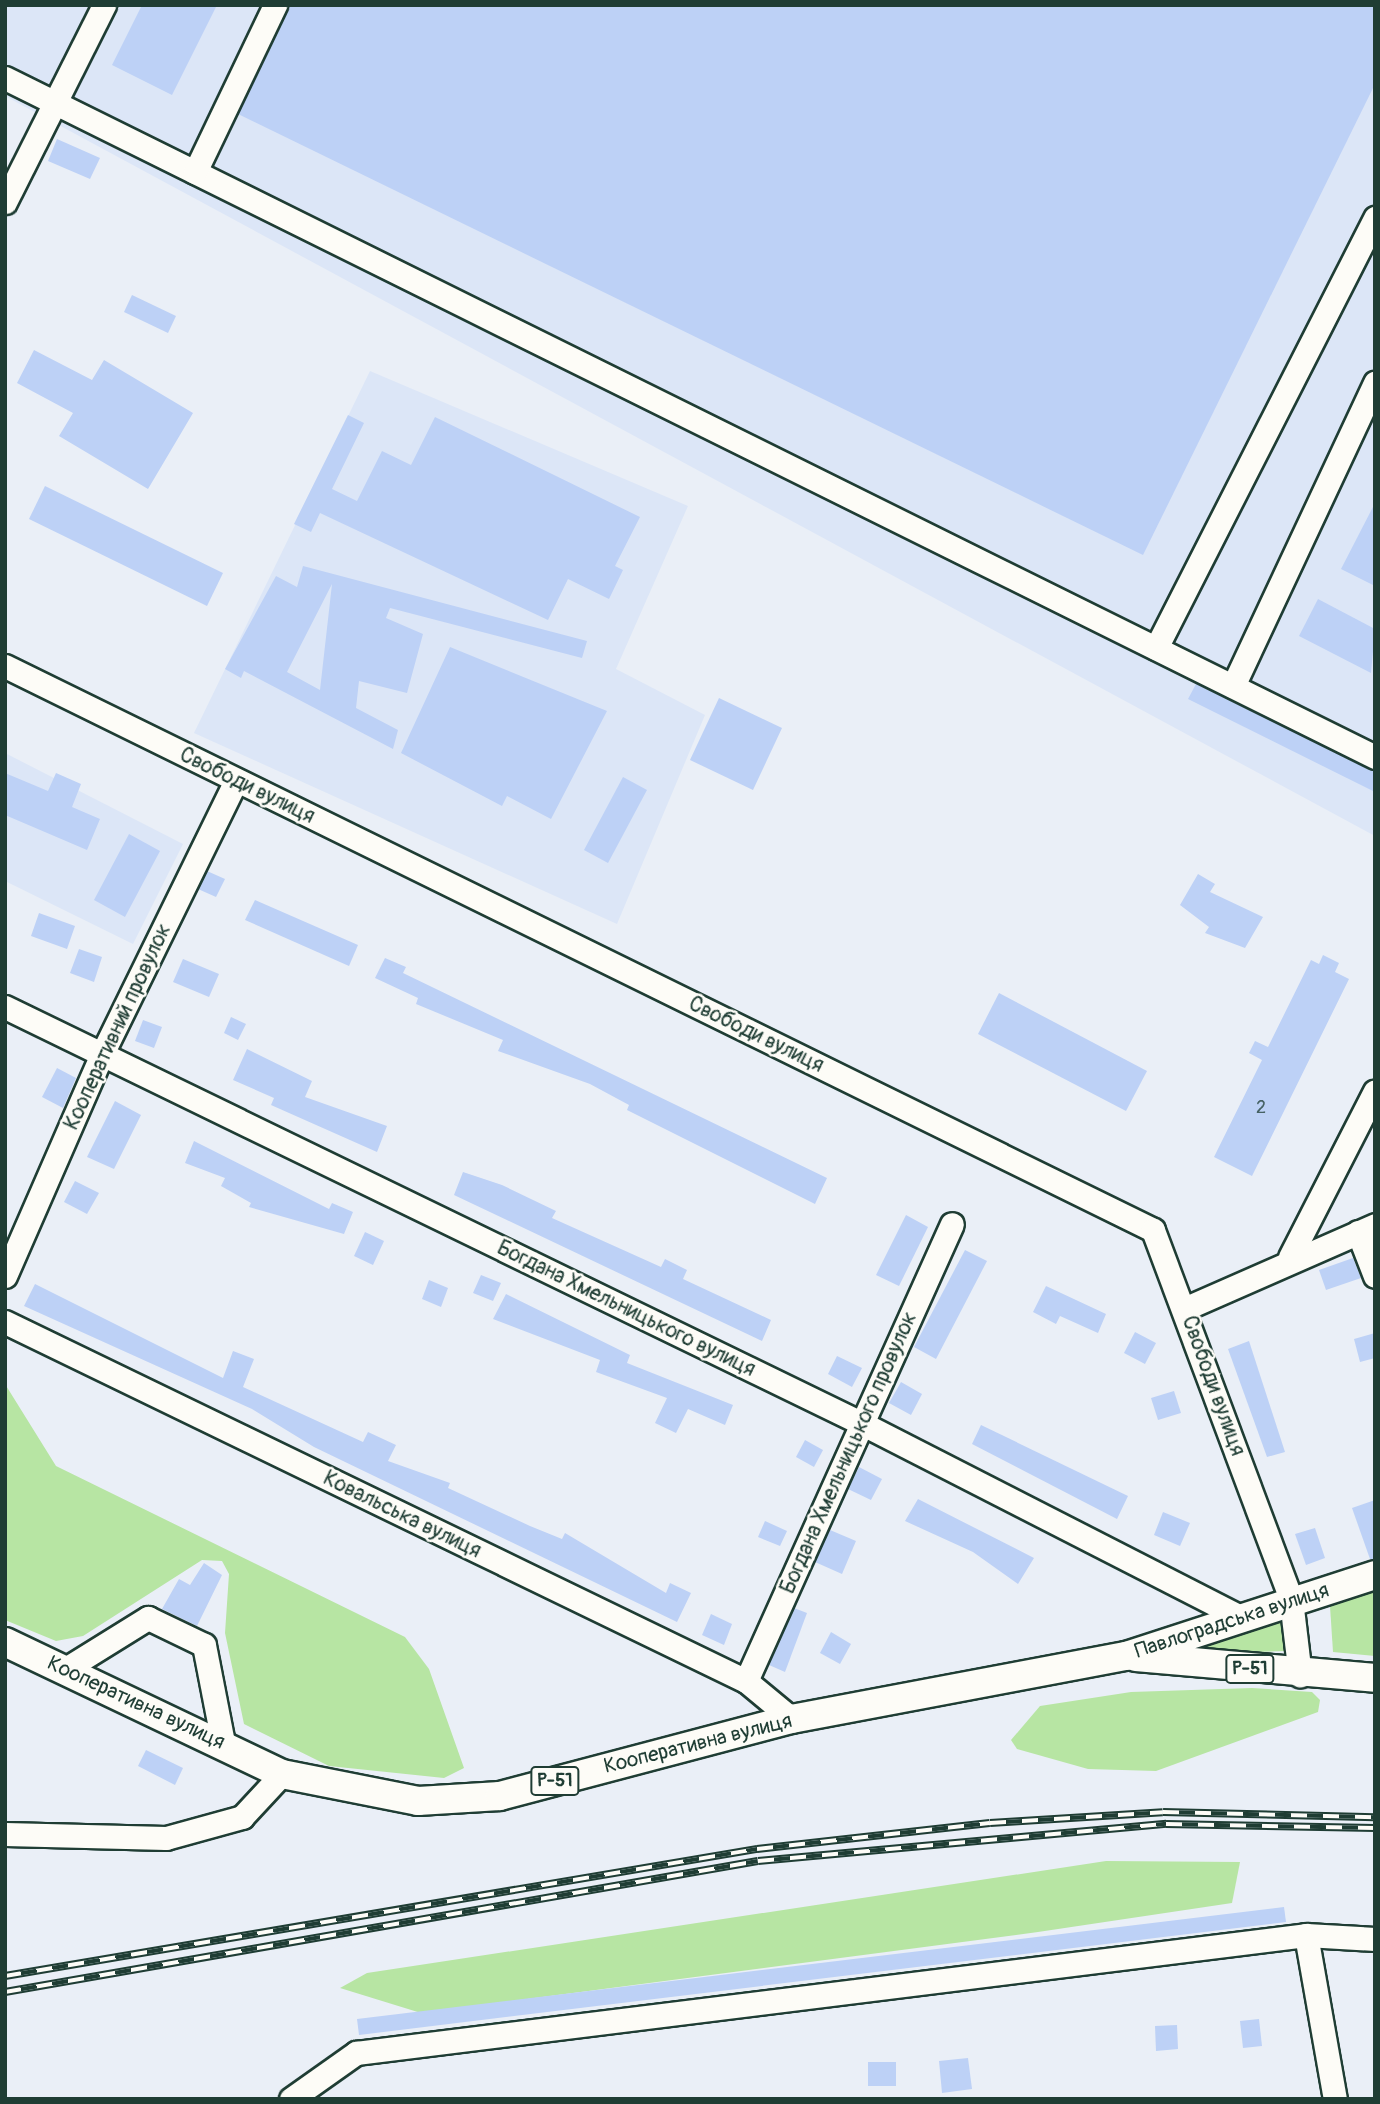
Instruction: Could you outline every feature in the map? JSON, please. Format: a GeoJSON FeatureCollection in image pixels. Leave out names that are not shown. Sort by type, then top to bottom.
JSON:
{"type":"FeatureCollection","features":[{"type":"Feature","properties":{"kind":"main road","name":"Павлоградська вулиця"},"geometry":{"type":"LineString","coordinates":[[1126,1656],[1291,1600],[1375,1575]]}},
{"type":"Feature","properties":{"kind":"main road","name":"Кооперативна вулиця"},"geometry":{"type":"LineString","coordinates":[[5,1642],[223,1743],[282,1774],[418,1801],[499,1796],[792,1719],[1126,1656]]}},
{"type":"Feature","properties":{"kind":"main road","name":"Павлоградська вулиця"},"geometry":{"type":"LineString","coordinates":[[1126,1656],[1300,1675],[1375,1678]]}},
{"type":"Feature","properties":{"kind":"street"},"geometry":{"type":"LineString","coordinates":[[5,202],[44,115],[56,103],[104,5]]}},
{"type":"Feature","properties":{"kind":"street"},"geometry":{"type":"LineString","coordinates":[[195,172],[275,5]]}},
{"type":"Feature","properties":{"kind":"street"},"geometry":{"type":"LineString","coordinates":[[5,78],[1375,757]]}},
{"type":"Feature","properties":{"kind":"street"},"geometry":{"type":"LineString","coordinates":[[1156,648],[1375,218]]}},
{"type":"Feature","properties":{"kind":"street"},"geometry":{"type":"LineString","coordinates":[[1233,687],[1375,383]]}},
{"type":"Feature","properties":{"kind":"street","name":"Свободи вулиця"},"geometry":{"type":"LineString","coordinates":[[5,666],[1153,1230],[1291,1600],[1300,1675]]}},
{"type":"Feature","properties":{"kind":"street","name":"Кооперативний провулок"},"geometry":{"type":"LineString","coordinates":[[5,1276],[102,1054],[236,780]]}},
{"type":"Feature","properties":{"kind":"street","name":"Богдана Хмельницького вулиця"},"geometry":{"type":"LineString","coordinates":[[5,1007],[863,1424],[1242,1618]]}},
{"type":"Feature","properties":{"kind":"street"},"geometry":{"type":"LineString","coordinates":[[1290,1257],[1375,1091]]}},
{"type":"Feature","properties":{"kind":"street","name":"Богдана Хмельницького провулок"},"geometry":{"type":"LineString","coordinates":[[746,1681],[952,1224]]}},
{"type":"Feature","properties":{"kind":"street"},"geometry":{"type":"LineString","coordinates":[[1184,1309],[1290,1257],[1366,1228],[1375,1276]]}},
{"type":"Feature","properties":{"kind":"street","name":"Ковальська вулиця"},"geometry":{"type":"LineString","coordinates":[[5,1322],[746,1681],[792,1719]]}},
{"type":"Feature","properties":{"kind":"street"},"geometry":{"type":"LineString","coordinates":[[64,1670],[148,1618],[204,1645],[223,1743]]}},
{"type":"Feature","properties":{"kind":"street"},"geometry":{"type":"LineString","coordinates":[[5,1834],[166,1838],[242,1817],[282,1774]]}},
{"type":"Feature","properties":{"kind":"street"},"geometry":{"type":"LineString","coordinates":[[290,2099],[356,2053],[1306,1935],[1375,1939]]}},
{"type":"Feature","properties":{"kind":"street"},"geometry":{"type":"LineString","coordinates":[[1306,1935],[1335,2099]]}},
{"type":"Feature","properties":{"kind":"shaded area"},"geometry":{"type":"Polygon","coordinates":[[[5,5],[1375,5],[1375,836],[5,96],[5,5]]]}},
{"type":"Feature","properties":{"kind":"shaded area"},"geometry":{"type":"Polygon","coordinates":[[[370,371],[688,506],[616,669],[705,715],[617,924],[194,733],[370,371]]]}},
{"type":"Feature","properties":{"kind":"shaded area"},"geometry":{"type":"Polygon","coordinates":[[[5,753],[183,844],[133,944],[5,881],[5,753]]]}},
{"type":"Feature","properties":{"kind":"green space"},"geometry":{"type":"Polygon","coordinates":[[[5,1384],[56,1466],[405,1637],[429,1669],[464,1768],[444,1778],[329,1766],[244,1724],[225,1633],[229,1574],[222,1561],[202,1560],[83,1636],[56,1641],[5,1620],[5,1384]]]}},
{"type":"Feature","properties":{"kind":"green space"},"geometry":{"type":"Polygon","coordinates":[[[1375,1591],[1375,1656],[1333,1652],[1330,1606],[1375,1591]]]}},
{"type":"Feature","properties":{"kind":"green space"},"geometry":{"type":"Polygon","coordinates":[[[1281,1619],[1286,1651],[1189,1654],[1189,1646],[1281,1619]]]}},
{"type":"Feature","properties":{"kind":"green space"},"geometry":{"type":"Polygon","coordinates":[[[1252,1688],[1312,1692],[1320,1700],[1318,1712],[1156,1771],[1088,1769],[1017,1749],[1011,1740],[1040,1706],[1131,1692],[1252,1688]]]}},
{"type":"Feature","properties":{"kind":"green space"},"geometry":{"type":"Polygon","coordinates":[[[1106,1861],[1240,1862],[1232,1903],[1038,1932],[421,2013],[340,1988],[367,1973],[1106,1861]]]}},
{"type":"Feature","properties":{"kind":"building"},"geometry":{"type":"Polygon","coordinates":[[[142,5],[217,5],[172,95],[112,65],[142,5]]]}},
{"type":"Feature","properties":{"kind":"building"},"geometry":{"type":"Polygon","coordinates":[[[289,5],[1375,5],[1375,84],[1143,555],[238,114],[289,5]]]}},
{"type":"Feature","properties":{"kind":"building"},"geometry":{"type":"Polygon","coordinates":[[[57,139],[100,158],[90,179],[48,161],[57,139]]]}},
{"type":"Feature","properties":{"kind":"building"},"geometry":{"type":"Polygon","coordinates":[[[132,295],[176,316],[168,333],[124,312],[132,295]]]}},
{"type":"Feature","properties":{"kind":"building"},"geometry":{"type":"Polygon","coordinates":[[[34,350],[92,380],[104,360],[193,413],[148,489],[59,436],[73,413],[17,383],[34,350]]]}},
{"type":"Feature","properties":{"kind":"building"},"geometry":{"type":"Polygon","coordinates":[[[348,415],[364,423],[332,489],[357,501],[382,451],[411,465],[435,417],[640,517],[615,566],[623,570],[609,599],[568,579],[548,620],[320,513],[311,532],[294,524],[348,415]]]}},
{"type":"Feature","properties":{"kind":"building"},"geometry":{"type":"Polygon","coordinates":[[[45,486],[223,573],[207,606],[29,519],[45,486]]]}},
{"type":"Feature","properties":{"kind":"building"},"geometry":{"type":"Polygon","coordinates":[[[1375,503],[1375,586],[1341,569],[1375,503]]]}},
{"type":"Feature","properties":{"kind":"building"},"geometry":{"type":"Polygon","coordinates":[[[303,566],[587,641],[582,658],[390,608],[386,618],[423,634],[407,693],[359,681],[356,708],[398,730],[393,749],[244,671],[241,678],[225,669],[276,576],[297,587],[303,566]],[[332,584],[287,672],[320,690],[332,584]]]}},
{"type":"Feature","properties":{"kind":"building"},"geometry":{"type":"Polygon","coordinates":[[[1318,599],[1375,629],[1371,673],[1299,636],[1318,599]]]}},
{"type":"Feature","properties":{"kind":"building"},"geometry":{"type":"Polygon","coordinates":[[[450,647],[607,711],[551,819],[507,796],[502,806],[401,753],[450,647]]]}},
{"type":"Feature","properties":{"kind":"building"},"geometry":{"type":"Polygon","coordinates":[[[1196,684],[1375,771],[1375,792],[1188,699],[1196,684]]]}},
{"type":"Feature","properties":{"kind":"building"},"geometry":{"type":"Polygon","coordinates":[[[719,698],[782,728],[753,790],[690,760],[719,698]]]}},
{"type":"Feature","properties":{"kind":"building"},"geometry":{"type":"Polygon","coordinates":[[[5,773],[48,791],[56,773],[81,784],[72,807],[100,819],[87,850],[5,815],[5,773]]]}},
{"type":"Feature","properties":{"kind":"building"},"geometry":{"type":"Polygon","coordinates":[[[623,777],[647,790],[608,863],[584,850],[623,777]]]}},
{"type":"Feature","properties":{"kind":"building"},"geometry":{"type":"Polygon","coordinates":[[[129,834],[160,851],[125,917],[94,900],[129,834]]]}},
{"type":"Feature","properties":{"kind":"building"},"geometry":{"type":"Polygon","coordinates":[[[207,871],[225,879],[216,897],[198,889],[207,871]]]}},
{"type":"Feature","properties":{"kind":"building"},"geometry":{"type":"Polygon","coordinates":[[[1198,874],[1215,884],[1210,892],[1263,917],[1245,948],[1205,933],[1209,927],[1180,905],[1198,874]]]}},
{"type":"Feature","properties":{"kind":"building"},"geometry":{"type":"Polygon","coordinates":[[[255,900],[358,945],[349,966],[245,920],[255,900]]]}},
{"type":"Feature","properties":{"kind":"building"},"geometry":{"type":"Polygon","coordinates":[[[39,913],[75,926],[67,949],[31,936],[39,913]]]}},
{"type":"Feature","properties":{"kind":"building"},"geometry":{"type":"Polygon","coordinates":[[[79,949],[102,957],[94,982],[70,973],[79,949]]]}},
{"type":"Feature","properties":{"kind":"building"},"geometry":{"type":"Polygon","coordinates":[[[1323,955],[1339,963],[1335,972],[1349,979],[1252,1176],[1214,1157],[1262,1060],[1249,1053],[1255,1041],[1268,1047],[1311,960],[1319,964],[1323,955]]]}},
{"type":"Feature","properties":{"kind":"building"},"geometry":{"type":"Polygon","coordinates":[[[385,958],[406,967],[403,973],[827,1178],[815,1204],[627,1110],[629,1105],[590,1084],[498,1051],[503,1040],[416,1004],[418,998],[375,978],[385,958]]]}},
{"type":"Feature","properties":{"kind":"building"},"geometry":{"type":"Polygon","coordinates":[[[183,959],[219,974],[209,997],[173,982],[183,959]]]}},
{"type":"Feature","properties":{"kind":"building"},"geometry":{"type":"Polygon","coordinates":[[[999,993],[1147,1071],[1126,1111],[978,1034],[999,993]]]}},
{"type":"Feature","properties":{"kind":"building"},"geometry":{"type":"Polygon","coordinates":[[[231,1017],[246,1024],[238,1040],[224,1033],[231,1017]]]}},
{"type":"Feature","properties":{"kind":"building"},"geometry":{"type":"Polygon","coordinates":[[[143,1020],[162,1027],[154,1048],[135,1041],[143,1020]]]}},
{"type":"Feature","properties":{"kind":"building"},"geometry":{"type":"Polygon","coordinates":[[[247,1049],[312,1081],[305,1097],[387,1126],[377,1152],[271,1105],[274,1098],[233,1080],[247,1049]]]}},
{"type":"Feature","properties":{"kind":"building"},"geometry":{"type":"Polygon","coordinates":[[[57,1068],[76,1078],[63,1108],[42,1097],[57,1068]]]}},
{"type":"Feature","properties":{"kind":"building"},"geometry":{"type":"Polygon","coordinates":[[[115,1101],[141,1115],[114,1169],[87,1157],[115,1101]]]}},
{"type":"Feature","properties":{"kind":"building"},"geometry":{"type":"Polygon","coordinates":[[[194,1141],[329,1209],[332,1203],[353,1212],[344,1234],[249,1207],[251,1203],[221,1186],[225,1178],[185,1163],[194,1141]]]}},
{"type":"Feature","properties":{"kind":"building"},"geometry":{"type":"Polygon","coordinates":[[[463,1172],[502,1185],[556,1211],[552,1218],[661,1267],[665,1259],[687,1270],[683,1279],[771,1320],[762,1341],[454,1195],[463,1172]]]}},
{"type":"Feature","properties":{"kind":"building"},"geometry":{"type":"Polygon","coordinates":[[[75,1181],[99,1193],[87,1214],[64,1202],[75,1181]]]}},
{"type":"Feature","properties":{"kind":"building"},"geometry":{"type":"Polygon","coordinates":[[[906,1215],[928,1227],[899,1286],[876,1275],[906,1215]]]}},
{"type":"Feature","properties":{"kind":"building"},"geometry":{"type":"Polygon","coordinates":[[[365,1232],[384,1241],[373,1265],[354,1256],[365,1232]]]}},
{"type":"Feature","properties":{"kind":"building"},"geometry":{"type":"Polygon","coordinates":[[[965,1250],[987,1261],[936,1359],[914,1347],[965,1250]]]}},
{"type":"Feature","properties":{"kind":"building"},"geometry":{"type":"Polygon","coordinates":[[[1353,1258],[1361,1278],[1326,1290],[1319,1270],[1353,1258]]]}},
{"type":"Feature","properties":{"kind":"building"},"geometry":{"type":"Polygon","coordinates":[[[481,1275],[501,1283],[493,1301],[473,1293],[481,1275]]]}},
{"type":"Feature","properties":{"kind":"building"},"geometry":{"type":"Polygon","coordinates":[[[429,1280],[448,1288],[441,1307],[422,1299],[429,1280]]]}},
{"type":"Feature","properties":{"kind":"building"},"geometry":{"type":"Polygon","coordinates":[[[35,1284],[223,1378],[233,1351],[254,1359],[243,1387],[363,1442],[368,1432],[396,1445],[388,1461],[450,1483],[448,1488],[530,1526],[562,1539],[565,1533],[666,1593],[670,1583],[691,1593],[677,1622],[314,1447],[252,1409],[24,1306],[35,1284]]]}},
{"type":"Feature","properties":{"kind":"building"},"geometry":{"type":"Polygon","coordinates":[[[1046,1286],[1106,1314],[1098,1333],[1060,1316],[1056,1324],[1033,1312],[1046,1286]]]}},
{"type":"Feature","properties":{"kind":"building"},"geometry":{"type":"Polygon","coordinates":[[[506,1294],[630,1355],[627,1363],[733,1405],[725,1425],[688,1409],[676,1433],[655,1423],[667,1398],[596,1372],[600,1360],[493,1319],[506,1294]]]}},
{"type":"Feature","properties":{"kind":"building"},"geometry":{"type":"Polygon","coordinates":[[[1135,1332],[1156,1343],[1145,1364],[1124,1353],[1135,1332]]]}},
{"type":"Feature","properties":{"kind":"building"},"geometry":{"type":"Polygon","coordinates":[[[1375,1333],[1375,1358],[1360,1362],[1354,1339],[1375,1333]]]}},
{"type":"Feature","properties":{"kind":"building"},"geometry":{"type":"Polygon","coordinates":[[[1249,1341],[1285,1452],[1267,1457],[1228,1349],[1249,1341]]]}},
{"type":"Feature","properties":{"kind":"building"},"geometry":{"type":"Polygon","coordinates":[[[837,1356],[862,1368],[852,1387],[828,1374],[837,1356]]]}},
{"type":"Feature","properties":{"kind":"building"},"geometry":{"type":"Polygon","coordinates":[[[901,1382],[922,1394],[911,1415],[889,1403],[901,1382]]]}},
{"type":"Feature","properties":{"kind":"building"},"geometry":{"type":"Polygon","coordinates":[[[1174,1391],[1181,1413],[1158,1420],[1151,1398],[1174,1391]]]}},
{"type":"Feature","properties":{"kind":"building"},"geometry":{"type":"Polygon","coordinates":[[[981,1425],[1128,1496],[1117,1519],[972,1444],[981,1425]]]}},
{"type":"Feature","properties":{"kind":"building"},"geometry":{"type":"Polygon","coordinates":[[[805,1440],[823,1450],[814,1467],[796,1457],[805,1440]]]}},
{"type":"Feature","properties":{"kind":"building"},"geometry":{"type":"Polygon","coordinates":[[[859,1467],[882,1479],[871,1500],[848,1489],[859,1467]]]}},
{"type":"Feature","properties":{"kind":"building"},"geometry":{"type":"Polygon","coordinates":[[[918,1499],[1034,1558],[1018,1584],[973,1552],[905,1521],[918,1499]]]}},
{"type":"Feature","properties":{"kind":"building"},"geometry":{"type":"Polygon","coordinates":[[[1375,1500],[1375,1559],[1370,1559],[1352,1508],[1375,1500]]]}},
{"type":"Feature","properties":{"kind":"building"},"geometry":{"type":"Polygon","coordinates":[[[1163,1512],[1190,1523],[1180,1546],[1154,1535],[1163,1512]]]}},
{"type":"Feature","properties":{"kind":"building"},"geometry":{"type":"Polygon","coordinates":[[[765,1521],[787,1531],[780,1546],[758,1537],[765,1521]]]}},
{"type":"Feature","properties":{"kind":"building"},"geometry":{"type":"Polygon","coordinates":[[[1315,1528],[1325,1558],[1306,1565],[1295,1534],[1315,1528]]]}},
{"type":"Feature","properties":{"kind":"building"},"geometry":{"type":"Polygon","coordinates":[[[830,1530],[856,1541],[842,1574],[815,1562],[830,1530]]]}},
{"type":"Feature","properties":{"kind":"building"},"geometry":{"type":"Polygon","coordinates":[[[204,1563],[222,1575],[197,1626],[162,1609],[179,1579],[190,1585],[204,1563]]]}},
{"type":"Feature","properties":{"kind":"building"},"geometry":{"type":"Polygon","coordinates":[[[794,1608],[807,1613],[785,1672],[769,1665],[794,1608]]]}},
{"type":"Feature","properties":{"kind":"building"},"geometry":{"type":"Polygon","coordinates":[[[711,1614],[732,1624],[724,1645],[702,1635],[711,1614]]]}},
{"type":"Feature","properties":{"kind":"building"},"geometry":{"type":"Polygon","coordinates":[[[831,1632],[851,1644],[840,1664],[820,1653],[831,1632]]]}},
{"type":"Feature","properties":{"kind":"building"},"geometry":{"type":"Polygon","coordinates":[[[146,1750],[183,1768],[175,1785],[138,1766],[146,1750]]]}},
{"type":"Feature","properties":{"kind":"building"},"geometry":{"type":"Polygon","coordinates":[[[1284,1907],[1286,1922],[359,2035],[357,2019],[1284,1907]]]}},
{"type":"Feature","properties":{"kind":"building"},"geometry":{"type":"Polygon","coordinates":[[[1259,2019],[1262,2046],[1243,2048],[1240,2021],[1259,2019]]]}},
{"type":"Feature","properties":{"kind":"building"},"geometry":{"type":"Polygon","coordinates":[[[1177,2025],[1178,2049],[1156,2051],[1155,2026],[1177,2025]]]}},
{"type":"Feature","properties":{"kind":"building"},"geometry":{"type":"Polygon","coordinates":[[[968,2058],[972,2089],[942,2093],[939,2061],[968,2058]]]}},
{"type":"Feature","properties":{"kind":"building"},"geometry":{"type":"Polygon","coordinates":[[[868,2062],[896,2062],[896,2086],[868,2086],[868,2062]]]}},
{"type":"Feature","properties":{"kind":"railway"},"geometry":{"type":"LineString","coordinates":[[5,1976],[757,1849],[990,1823],[1163,1812],[1375,1817]]}},
{"type":"Feature","properties":{"kind":"railway"},"geometry":{"type":"LineString","coordinates":[[5,1992],[758,1861],[1166,1824],[1375,1828]]}}]}
